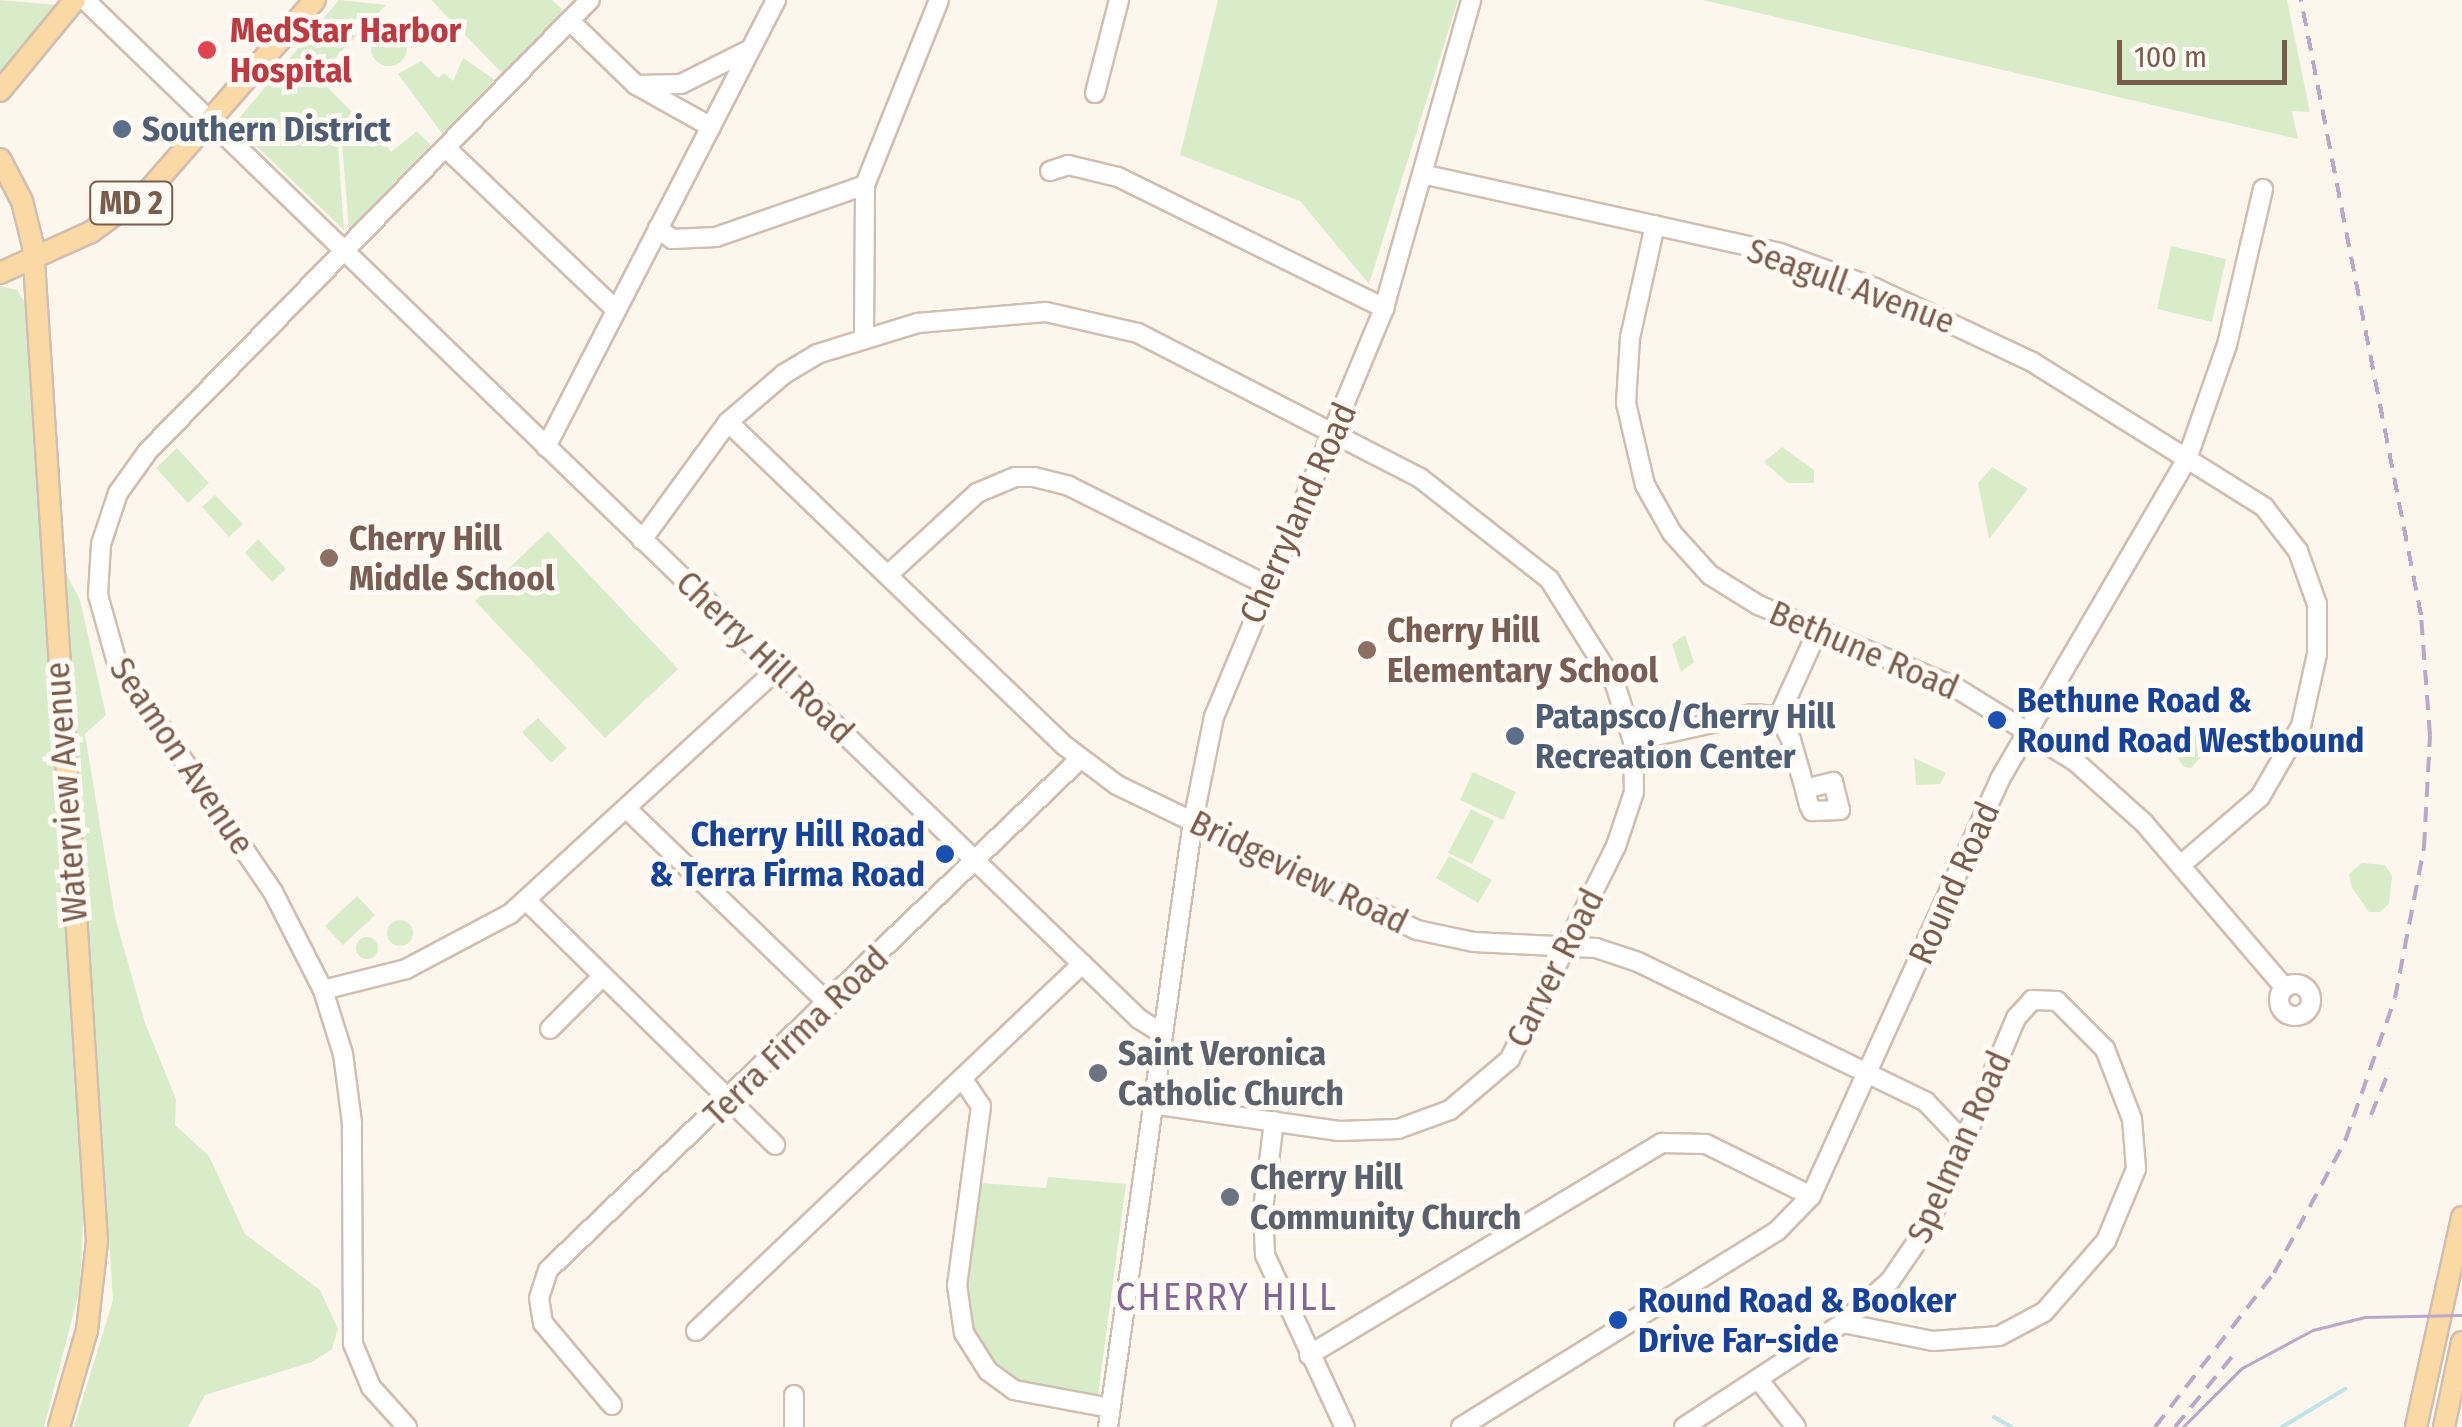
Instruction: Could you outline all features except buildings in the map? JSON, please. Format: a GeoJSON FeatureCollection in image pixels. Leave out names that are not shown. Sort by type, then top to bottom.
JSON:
{"type":"FeatureCollection","features":[{"type":"Feature","properties":{"kind":"main road"},"geometry":{"type":"LineString","coordinates":[[0,91],[75,0]]}},
{"type":"Feature","properties":{"kind":"main road","name":"MD 2"},"geometry":{"type":"LineString","coordinates":[[0,273],[34,262],[121,212],[212,122],[315,0]]}},
{"type":"Feature","properties":{"kind":"main road","name":"Waterview Avenue"},"geometry":{"type":"LineString","coordinates":[[0,159],[22,201],[34,262],[97,1241],[87,1330],[59,1427]]}},
{"type":"Feature","properties":{"kind":"main road"},"geometry":{"type":"LineString","coordinates":[[2420,1420],[2462,1217]]}},
{"type":"Feature","properties":{"kind":"main road"},"geometry":{"type":"LineString","coordinates":[[2444,1427],[2462,1342]]}},
{"type":"Feature","properties":{"kind":"street","name":"Cherry Hill Road"},"geometry":{"type":"LineString","coordinates":[[85,0],[1082,964],[1163,1034]]}},
{"type":"Feature","properties":{"kind":"street","name":"Seamon Avenue"},"geometry":{"type":"LineString","coordinates":[[407,1427],[371,1387],[353,1344],[352,1123],[343,1054],[323,990],[273,892],[117,663],[102,620],[98,569],[108,516],[130,474],[590,0]]}},
{"type":"Feature","properties":{"kind":"street"},"geometry":{"type":"LineString","coordinates":[[546,447],[776,0]]}},
{"type":"Feature","properties":{"kind":"street"},"geometry":{"type":"LineString","coordinates":[[864,335],[865,185],[940,0]]}},
{"type":"Feature","properties":{"kind":"street"},"geometry":{"type":"LineString","coordinates":[[1095,93],[1119,0]]}},
{"type":"Feature","properties":{"kind":"street","name":"Cherryland Road"},"geometry":{"type":"LineString","coordinates":[[1163,1034],[1194,821],[1225,682],[1336,433],[1384,308],[1426,175],[1471,0]]}},
{"type":"Feature","properties":{"kind":"street"},"geometry":{"type":"LineString","coordinates":[[570,21],[636,86],[711,127]]}},
{"type":"Feature","properties":{"kind":"street"},"geometry":{"type":"LineString","coordinates":[[636,86],[704,77],[752,48]]}},
{"type":"Feature","properties":{"kind":"street"},"geometry":{"type":"LineString","coordinates":[[446,148],[616,310]]}},
{"type":"Feature","properties":{"kind":"street"},"geometry":{"type":"LineString","coordinates":[[1050,171],[1068,165],[1118,178],[1384,308]]}},
{"type":"Feature","properties":{"kind":"street","name":"Seagull Avenue"},"geometry":{"type":"LineString","coordinates":[[1426,175],[1780,253],[1928,310],[2032,362],[2187,458]]}},
{"type":"Feature","properties":{"kind":"street"},"geometry":{"type":"LineString","coordinates":[[658,228],[672,239],[716,237],[865,185]]}},
{"type":"Feature","properties":{"kind":"street","name":"Round Road"},"geometry":{"type":"LineString","coordinates":[[1461,1427],[1777,1230],[1811,1196],[2027,727],[2187,458],[2227,345],[2262,188]]}},
{"type":"Feature","properties":{"kind":"street","name":"Bethune Road"},"geometry":{"type":"LineString","coordinates":[[1655,225],[1625,372],[1628,431],[1645,485],[1672,533],[1710,575],[1758,604],[1953,686],[2027,727],[2112,793],[2181,865],[2284,988]]}},
{"type":"Feature","properties":{"kind":"street"},"geometry":{"type":"LineString","coordinates":[[642,540],[728,422],[784,374],[864,335],[1016,312],[1080,314],[1138,333],[1336,433],[1461,504],[1549,579],[1606,664],[1633,741],[1752,714],[1779,716]]}},
{"type":"Feature","properties":{"kind":"street","name":"Bridgeview Road"},"geometry":{"type":"LineString","coordinates":[[728,422],[1080,759],[1194,821],[1417,930],[1474,942],[1566,946],[1638,962],[1868,1078],[1926,1102],[1965,1144]]}},
{"type":"Feature","properties":{"kind":"street"},"geometry":{"type":"LineString","coordinates":[[2181,865],[2260,796],[2290,755],[2319,630],[2310,578],[2283,527],[2242,490],[2187,458]]}},
{"type":"Feature","properties":{"kind":"street"},"geometry":{"type":"LineString","coordinates":[[890,574],[962,505],[1015,477],[1069,486],[1266,585]]}},
{"type":"Feature","properties":{"kind":"street"},"geometry":{"type":"LineString","coordinates":[[1805,789],[1779,716],[1818,630]]}},
{"type":"Feature","properties":{"kind":"street"},"geometry":{"type":"LineString","coordinates":[[323,990],[434,957],[527,901],[776,668]]}},
{"type":"Feature","properties":{"kind":"street","name":"Carver Road"},"geometry":{"type":"LineString","coordinates":[[1152,1104],[1369,1131],[1450,1110],[1510,1059],[1627,816],[1633,741]]}},
{"type":"Feature","properties":{"kind":"street","name":"Terra Firma Road"},"geometry":{"type":"LineString","coordinates":[[612,1405],[543,1323],[541,1284],[555,1261],[830,1006],[1080,759]]}},
{"type":"Feature","properties":{"kind":"street"},"geometry":{"type":"LineString","coordinates":[[627,809],[830,1006]]}},
{"type":"Feature","properties":{"kind":"street"},"geometry":{"type":"LineString","coordinates":[[527,901],[776,1146]]}},
{"type":"Feature","properties":{"kind":"street"},"geometry":{"type":"LineString","coordinates":[[696,1331],[1082,964]]}},
{"type":"Feature","properties":{"kind":"street"},"geometry":{"type":"LineString","coordinates":[[550,1028],[603,976]]}},
{"type":"Feature","properties":{"kind":"street","name":"Spelman Road"},"geometry":{"type":"LineString","coordinates":[[1684,1427],[1843,1323],[1910,1257],[1965,1144],[2016,1018],[2032,1000],[2049,998],[2074,1014],[2117,1068],[2136,1143],[2121,1218],[2061,1296],[1999,1336],[1933,1342],[1843,1323]]}},
{"type":"Feature","properties":{"kind":"street"},"geometry":{"type":"LineString","coordinates":[[962,1078],[981,1106],[956,1285],[964,1333],[988,1371],[1014,1390],[1109,1418],[1163,1034]]}},
{"type":"Feature","properties":{"kind":"street"},"geometry":{"type":"LineString","coordinates":[[1274,1120],[1263,1209],[1265,1255],[1345,1427]]}},
{"type":"Feature","properties":{"kind":"street"},"geometry":{"type":"LineString","coordinates":[[1309,1354],[1662,1143],[1706,1144],[1811,1196]]}},
{"type":"Feature","properties":{"kind":"street"},"geometry":{"type":"LineString","coordinates":[[1758,1379],[1796,1427]]}},
{"type":"Feature","properties":{"kind":"street"},"geometry":{"type":"LineString","coordinates":[[794,1395],[794,1427]]}},
{"type":"Feature","properties":{"kind":"green space"},"geometry":{"type":"Polygon","coordinates":[[[0,0],[57,5],[0,75],[0,0]]]}},
{"type":"Feature","properties":{"kind":"green space"},"geometry":{"type":"Polygon","coordinates":[[[339,0],[386,5],[317,77],[352,112],[338,128],[244,135],[240,117],[339,0]]]}},
{"type":"Feature","properties":{"kind":"green space"},"geometry":{"type":"Polygon","coordinates":[[[431,0],[552,0],[568,15],[504,75],[431,0]]]}},
{"type":"Feature","properties":{"kind":"green space"},"geometry":{"type":"Polygon","coordinates":[[[1218,0],[1458,0],[1369,284],[1300,201],[1180,155],[1218,0]]]}},
{"type":"Feature","properties":{"kind":"green space"},"geometry":{"type":"Polygon","coordinates":[[[1703,0],[2287,0],[2310,112],[2292,111],[2298,139],[1703,0]]]}},
{"type":"Feature","properties":{"kind":"green space"},"geometry":{"type":"Polygon","coordinates":[[[389,30],[402,35],[407,48],[402,61],[389,66],[376,61],[371,48],[376,35],[389,30]]]}},
{"type":"Feature","properties":{"kind":"green space"},"geometry":{"type":"Polygon","coordinates":[[[463,58],[498,82],[444,136],[398,74],[421,61],[438,78],[444,73],[453,81],[463,58]]]}},
{"type":"Feature","properties":{"kind":"green space"},"geometry":{"type":"Polygon","coordinates":[[[355,114],[381,140],[389,134],[393,138],[386,145],[391,152],[417,131],[433,147],[349,230],[341,131],[355,114]]]}},
{"type":"Feature","properties":{"kind":"green space"},"geometry":{"type":"Polygon","coordinates":[[[337,132],[344,230],[248,138],[337,132]]]}},
{"type":"Feature","properties":{"kind":"green space"},"geometry":{"type":"Polygon","coordinates":[[[2171,246],[2226,259],[2212,322],[2157,309],[2171,246]]]}},
{"type":"Feature","properties":{"kind":"green space"},"geometry":{"type":"Polygon","coordinates":[[[0,286],[17,290],[26,304],[85,1170],[80,1288],[44,1427],[0,1427],[0,286]]]}},
{"type":"Feature","properties":{"kind":"green space"},"geometry":{"type":"Polygon","coordinates":[[[1782,447],[1814,470],[1814,483],[1788,483],[1764,462],[1782,447]]]}},
{"type":"Feature","properties":{"kind":"green space"},"geometry":{"type":"Polygon","coordinates":[[[177,448],[209,483],[188,503],[156,468],[177,448]]]}},
{"type":"Feature","properties":{"kind":"green space"},"geometry":{"type":"Polygon","coordinates":[[[1992,467],[2028,489],[1989,539],[1978,483],[1992,467]]]}},
{"type":"Feature","properties":{"kind":"green space"},"geometry":{"type":"Polygon","coordinates":[[[215,495],[243,524],[229,537],[202,507],[215,495]]]}},
{"type":"Feature","properties":{"kind":"green space"},"geometry":{"type":"Polygon","coordinates":[[[548,531],[678,669],[605,738],[475,601],[548,531]]]}},
{"type":"Feature","properties":{"kind":"green space"},"geometry":{"type":"Polygon","coordinates":[[[258,539],[286,569],[272,582],[245,553],[258,539]]]}},
{"type":"Feature","properties":{"kind":"green space"},"geometry":{"type":"Polygon","coordinates":[[[66,573],[80,600],[106,715],[85,734],[115,917],[145,1023],[176,1099],[175,1125],[209,1156],[245,1234],[320,1290],[338,1329],[332,1349],[312,1362],[205,1395],[188,1427],[74,1427],[113,1300],[66,573]]]}},
{"type":"Feature","properties":{"kind":"green space"},"geometry":{"type":"Polygon","coordinates":[[[1685,635],[1694,662],[1681,672],[1672,644],[1685,635]]]}},
{"type":"Feature","properties":{"kind":"green space"},"geometry":{"type":"Polygon","coordinates":[[[538,718],[567,748],[551,763],[522,732],[538,718]]]}},
{"type":"Feature","properties":{"kind":"green space"},"geometry":{"type":"Polygon","coordinates":[[[2202,732],[2216,741],[2191,768],[2184,767],[2166,743],[2202,732]]]}},
{"type":"Feature","properties":{"kind":"green space"},"geometry":{"type":"Polygon","coordinates":[[[1914,758],[1946,773],[1940,784],[1916,785],[1914,758]]]}},
{"type":"Feature","properties":{"kind":"green space"},"geometry":{"type":"Polygon","coordinates":[[[1473,772],[1516,792],[1503,820],[1460,800],[1473,772]]]}},
{"type":"Feature","properties":{"kind":"green space"},"geometry":{"type":"Polygon","coordinates":[[[1471,809],[1494,821],[1472,864],[1448,853],[1471,809]]]}},
{"type":"Feature","properties":{"kind":"green space"},"geometry":{"type":"Polygon","coordinates":[[[1449,856],[1492,880],[1478,903],[1436,878],[1449,856]]]}},
{"type":"Feature","properties":{"kind":"green space"},"geometry":{"type":"Polygon","coordinates":[[[2362,863],[2385,865],[2392,876],[2389,904],[2380,912],[2369,912],[2352,888],[2349,874],[2362,863]]]}},
{"type":"Feature","properties":{"kind":"green space"},"geometry":{"type":"Polygon","coordinates":[[[357,896],[375,915],[343,945],[325,926],[357,896]]]}},
{"type":"Feature","properties":{"kind":"green space"},"geometry":{"type":"Polygon","coordinates":[[[400,920],[409,924],[413,933],[409,942],[400,946],[391,942],[387,933],[391,924],[400,920]]]}},
{"type":"Feature","properties":{"kind":"green space"},"geometry":{"type":"Polygon","coordinates":[[[367,937],[375,940],[375,956],[367,959],[359,956],[356,948],[359,940],[367,937]]]}},
{"type":"Feature","properties":{"kind":"green space"},"geometry":{"type":"Polygon","coordinates":[[[1048,1177],[1126,1184],[1098,1395],[1026,1384],[991,1361],[971,1329],[967,1260],[981,1183],[1046,1188],[1048,1177]]]}},
{"type":"Feature","properties":{"kind":"waterway"},"geometry":{"type":"LineString","coordinates":[[2282,1427],[2345,1389]]}},
{"type":"Feature","properties":{"kind":"waterway"},"geometry":{"type":"LineString","coordinates":[[1994,1417],[2011,1427]]}},
{"type":"Feature","properties":{"kind":"tram line"},"geometry":{"type":"LineString","coordinates":[[2183,1427],[2242,1368],[2313,1330],[2365,1317],[2462,1315]]}},
{"type":"Feature","properties":{"kind":"railway"},"geometry":{"type":"LineString","coordinates":[[2155,1427],[2274,1273],[2345,1141],[2395,998],[2424,847],[2430,735],[2421,615],[2301,0]]}},
{"type":"Feature","properties":{"kind":"railway"},"geometry":{"type":"LineString","coordinates":[[2371,1115],[2390,1069]]}},
{"type":"Feature","properties":{"kind":"railway"},"geometry":{"type":"LineString","coordinates":[[2175,1427],[2235,1353]]}},
{"type":"Feature","properties":{"kind":"place","name":"MedStar Harbor Hospital"},"geometry":{"type":"Point","coordinates":[207,50]}},
{"type":"Feature","properties":{"kind":"place","name":"Southern District"},"geometry":{"type":"Point","coordinates":[122,129]}},
{"type":"Feature","properties":{"kind":"place","name":"Cherry Hill Middle School"},"geometry":{"type":"Point","coordinates":[329,558]}},
{"type":"Feature","properties":{"kind":"place","name":"Cherry Hill Elementary School"},"geometry":{"type":"Point","coordinates":[1367,650]}},
{"type":"Feature","properties":{"kind":"place","name":"Bethune Road & Round Road Westbound"},"geometry":{"type":"Point","coordinates":[1997,720]}},
{"type":"Feature","properties":{"kind":"place","name":"Patapsco/Cherry Hill Recreation Center"},"geometry":{"type":"Point","coordinates":[1515,736]}},
{"type":"Feature","properties":{"kind":"place","name":"Cherry Hill Road & Terra Firma Road"},"geometry":{"type":"Point","coordinates":[945,854]}},
{"type":"Feature","properties":{"kind":"place","name":"Saint Veronica Catholic Church"},"geometry":{"type":"Point","coordinates":[1098,1073]}},
{"type":"Feature","properties":{"kind":"place","name":"Cherry Hill Community Church"},"geometry":{"type":"Point","coordinates":[1230,1197]}},
{"type":"Feature","properties":{"kind":"place","name":"Round Road & Booker Drive Far-side"},"geometry":{"type":"Point","coordinates":[1618,1320]}},
{"type":"Feature","properties":{"kind":"district","name":"CHERRY HILL"},"geometry":{"type":"Point","coordinates":[1227,1298]}}]}
